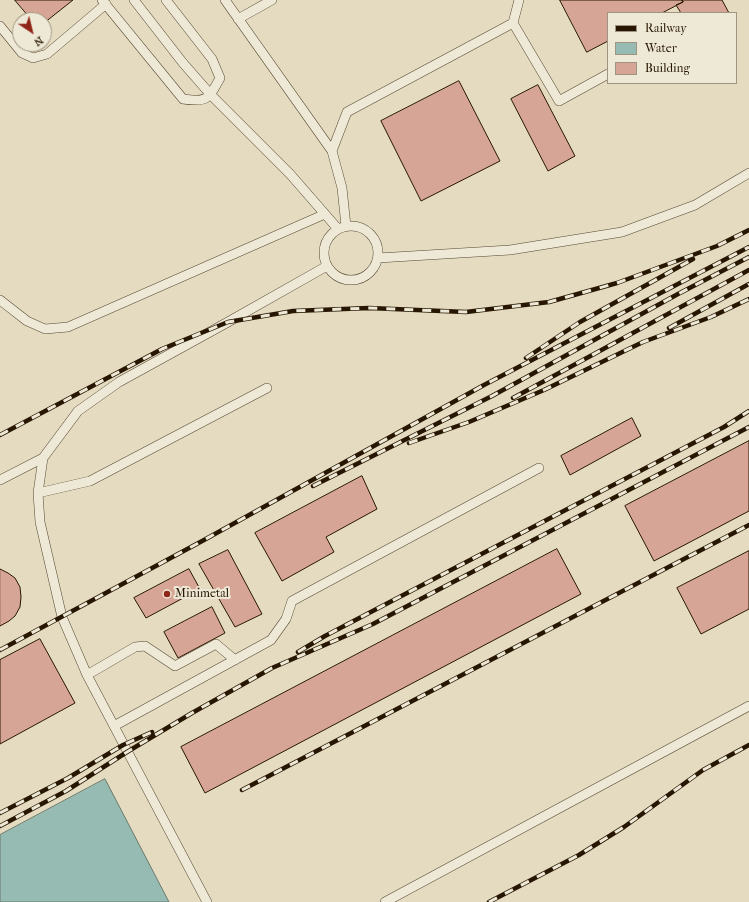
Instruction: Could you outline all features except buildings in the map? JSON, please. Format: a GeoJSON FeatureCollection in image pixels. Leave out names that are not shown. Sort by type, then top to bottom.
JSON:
{"type":"FeatureCollection","features":[{"type":"Feature","properties":{"kind":"lane"},"geometry":{"type":"LineString","coordinates":[[134,0],[183,63],[211,95],[290,174],[325,214],[342,228]]}},
{"type":"Feature","properties":{"kind":"lane"},"geometry":{"type":"LineString","coordinates":[[0,26],[22,53],[33,58],[47,54],[104,2],[183,99],[198,102],[211,95],[220,78],[212,59],[166,0]]}},
{"type":"Feature","properties":{"kind":"lane"},"geometry":{"type":"LineString","coordinates":[[225,0],[332,151],[342,188],[342,228]]}},
{"type":"Feature","properties":{"kind":"lane"},"geometry":{"type":"LineString","coordinates":[[238,19],[272,0]]}},
{"type":"Feature","properties":{"kind":"lane"},"geometry":{"type":"LineString","coordinates":[[519,0],[513,23],[559,101],[607,75]]}},
{"type":"Feature","properties":{"kind":"lane"},"geometry":{"type":"LineString","coordinates":[[332,151],[347,112],[513,23]]}},
{"type":"Feature","properties":{"kind":"lane"},"geometry":{"type":"LineString","coordinates":[[378,258],[510,250],[622,232],[695,205],[749,173]]}},
{"type":"Feature","properties":{"kind":"lane"},"geometry":{"type":"LineString","coordinates":[[0,300],[27,321],[45,329],[68,327],[325,214]]}},
{"type":"Feature","properties":{"kind":"lane"},"geometry":{"type":"LineString","coordinates":[[355,226],[370,234],[378,249],[378,258],[370,273],[363,278],[347,280],[339,278],[332,273],[327,266],[323,256],[324,245],[330,236],[342,228],[355,226]]}},
{"type":"Feature","properties":{"kind":"lane"},"geometry":{"type":"LineString","coordinates":[[0,480],[43,458],[78,411],[119,382],[327,266]]}},
{"type":"Feature","properties":{"kind":"lane"},"geometry":{"type":"LineString","coordinates":[[38,493],[90,481],[267,388]]}},
{"type":"Feature","properties":{"kind":"lane"},"geometry":{"type":"LineString","coordinates":[[43,458],[38,493],[40,522],[62,616],[87,675],[207,902]]}},
{"type":"Feature","properties":{"kind":"lane"},"geometry":{"type":"LineString","coordinates":[[114,726],[271,640],[286,619],[292,601],[539,468]]}},
{"type":"Feature","properties":{"kind":"lane"},"geometry":{"type":"LineString","coordinates":[[87,675],[135,646],[145,646],[175,666],[216,644],[236,660]]}},
{"type":"Feature","properties":{"kind":"lane"},"geometry":{"type":"LineString","coordinates":[[385,902],[749,706]]}},
{"type":"Feature","properties":{"kind":"water"},"geometry":{"type":"Polygon","coordinates":[[[105,779],[169,902],[0,902],[0,835],[105,779]]]}},
{"type":"Feature","properties":{"kind":"railway"},"geometry":{"type":"LineString","coordinates":[[0,435],[162,349],[228,322],[293,311],[369,308],[466,312],[549,302],[617,283],[717,246],[749,230]]}},
{"type":"Feature","properties":{"kind":"railway"},"geometry":{"type":"LineString","coordinates":[[0,650],[204,540],[484,385],[749,247]]}},
{"type":"Feature","properties":{"kind":"railway"},"geometry":{"type":"LineString","coordinates":[[313,486],[492,396],[678,294],[749,257]]}},
{"type":"Feature","properties":{"kind":"railway"},"geometry":{"type":"LineString","coordinates":[[526,358],[580,322],[693,259]]}},
{"type":"Feature","properties":{"kind":"railway"},"geometry":{"type":"LineString","coordinates":[[513,398],[749,270]]}},
{"type":"Feature","properties":{"kind":"railway"},"geometry":{"type":"LineString","coordinates":[[669,328],[749,284]]}},
{"type":"Feature","properties":{"kind":"railway"},"geometry":{"type":"LineString","coordinates":[[409,443],[469,422],[544,390],[643,342],[711,317],[749,299]]}},
{"type":"Feature","properties":{"kind":"railway"},"geometry":{"type":"LineString","coordinates":[[298,652],[325,636],[724,427],[749,411]]}},
{"type":"Feature","properties":{"kind":"railway"},"geometry":{"type":"LineString","coordinates":[[0,826],[66,791],[192,713],[272,668],[373,624],[749,427]]}},
{"type":"Feature","properties":{"kind":"railway"},"geometry":{"type":"LineString","coordinates":[[242,790],[749,525]]}},
{"type":"Feature","properties":{"kind":"railway"},"geometry":{"type":"LineString","coordinates":[[0,813],[68,778],[123,745],[152,732]]}},
{"type":"Feature","properties":{"kind":"railway"},"geometry":{"type":"LineString","coordinates":[[489,902],[579,855],[624,827],[703,770],[749,745]]}},
{"type":"Feature","properties":{"kind":"place","name":"Minimetal"},"geometry":{"type":"Point","coordinates":[167,594]}}]}
